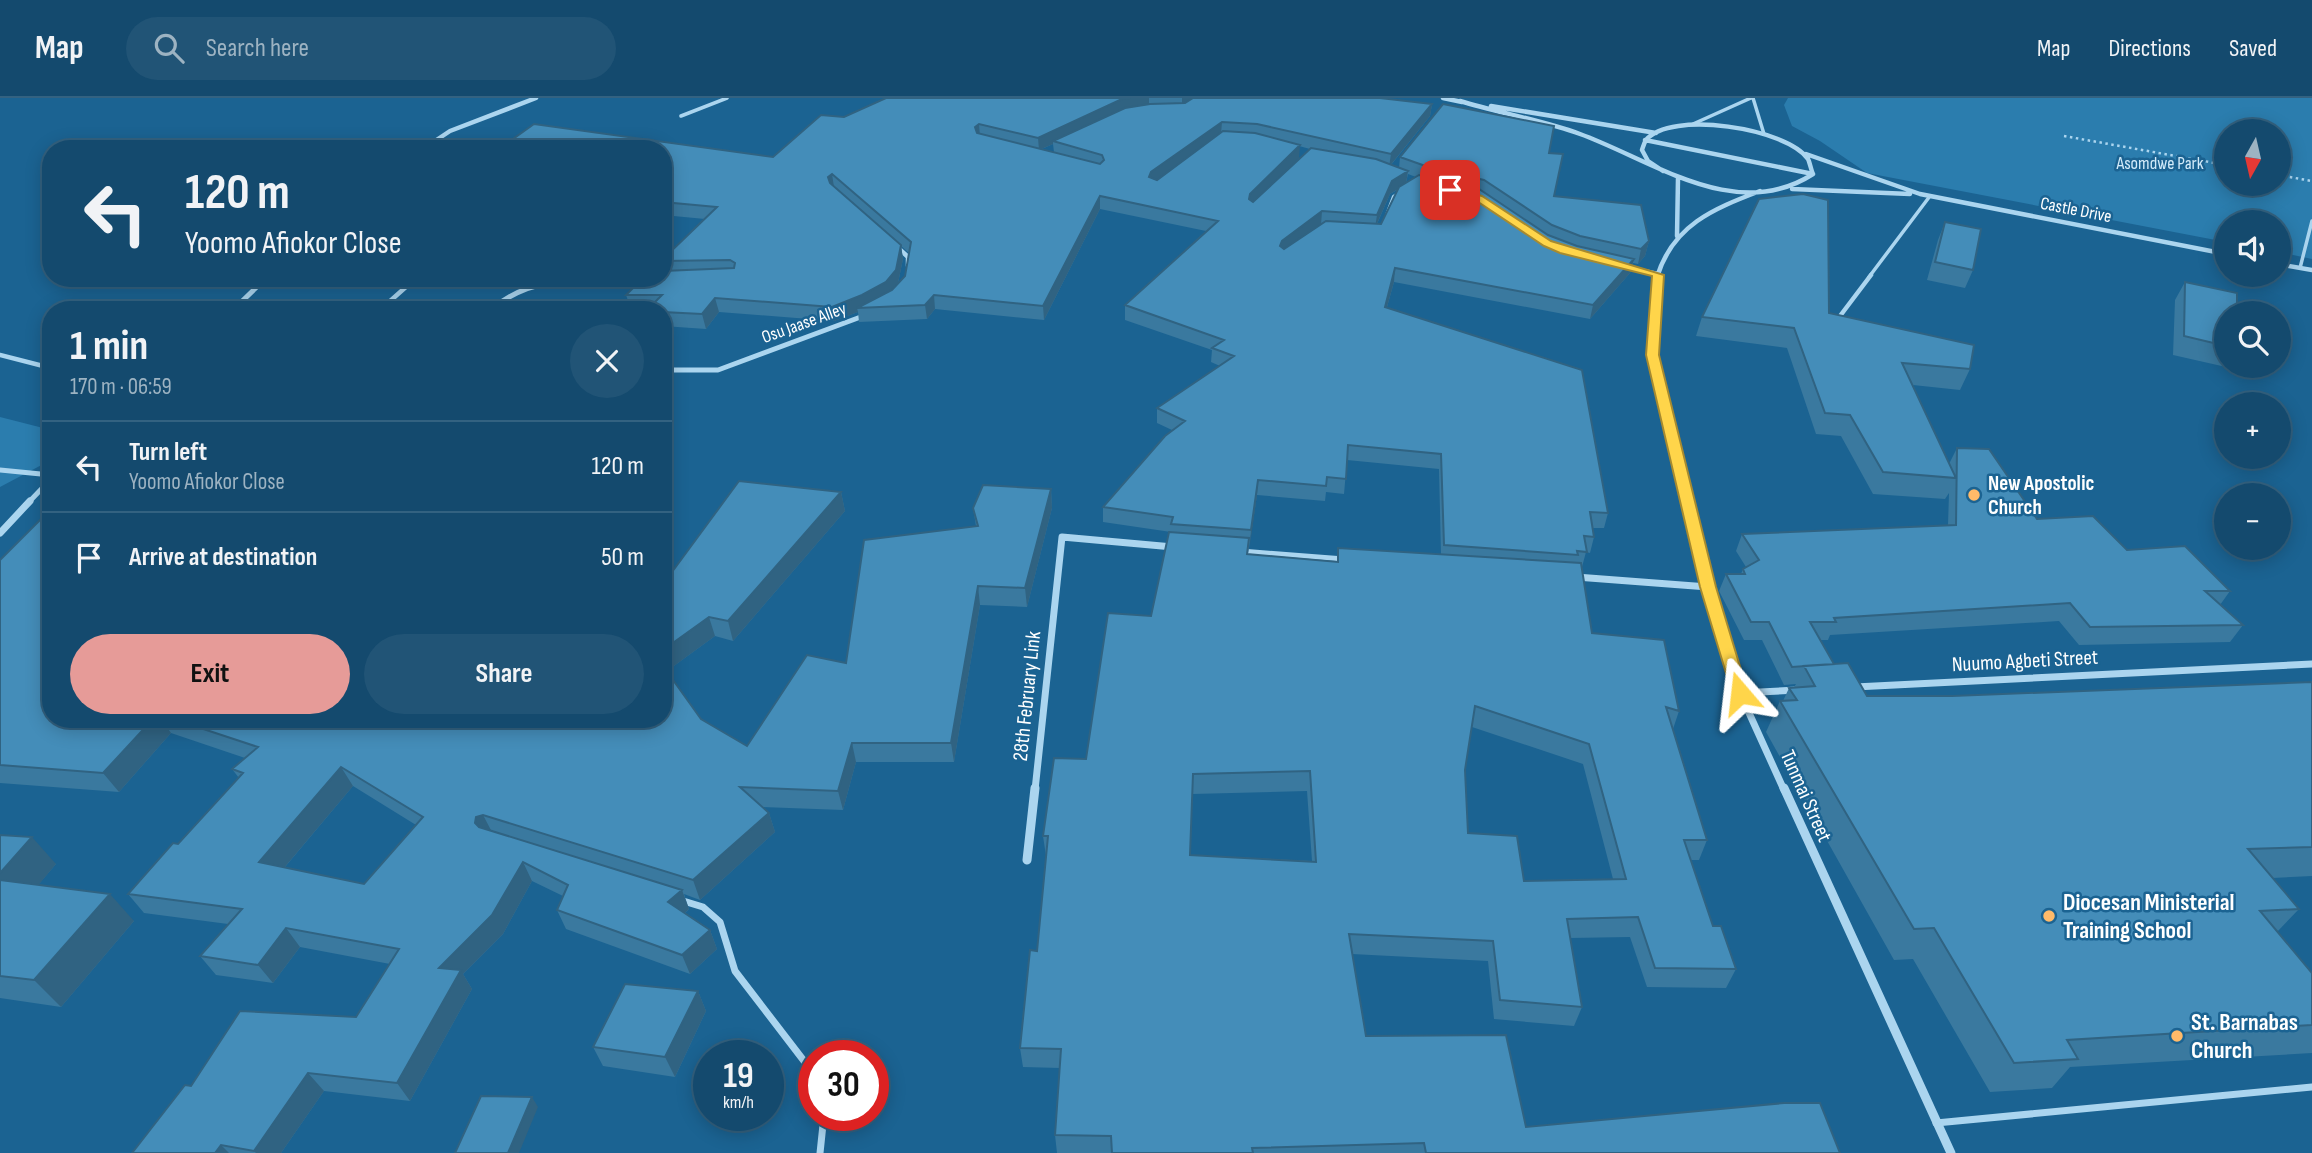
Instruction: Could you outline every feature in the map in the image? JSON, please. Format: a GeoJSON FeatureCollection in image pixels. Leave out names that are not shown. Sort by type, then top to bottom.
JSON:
{"type":"FeatureCollection","features":[{"type":"Feature","properties":{"kind":"street"},"geometry":{"type":"LineString","coordinates":[[436,140],[450,131],[536,98]]}},
{"type":"Feature","properties":{"kind":"street"},"geometry":{"type":"LineString","coordinates":[[1443,98],[1656,133]]}},
{"type":"Feature","properties":{"kind":"street"},"geometry":{"type":"LineString","coordinates":[[1442,110],[1450,99]]}},
{"type":"Feature","properties":{"kind":"street"},"geometry":{"type":"LineString","coordinates":[[1460,101],[1580,134],[1678,178],[1717,188],[1760,191],[1785,188],[1802,183],[1813,174]]}},
{"type":"Feature","properties":{"kind":"street","name":"Castle Drive"},"geometry":{"type":"LineString","coordinates":[[1656,133],[1691,125],[1740,128],[1789,143],[1806,154],[1920,194],[2214,252]]}},
{"type":"Feature","properties":{"kind":"street"},"geometry":{"type":"LineString","coordinates":[[1656,133],[1645,140],[1642,150],[1648,161],[1663,171]]}},
{"type":"Feature","properties":{"kind":"street"},"geometry":{"type":"LineString","coordinates":[[1645,140],[1813,174]]}},
{"type":"Feature","properties":{"kind":"street"},"geometry":{"type":"LineString","coordinates":[[1806,154],[1813,164],[1813,174]]}},
{"type":"Feature","properties":{"kind":"street","name":"Tunmai Street"},"geometry":{"type":"LineString","coordinates":[[1676,236],[1678,178]]}},
{"type":"Feature","properties":{"kind":"street","name":"Castle Drive"},"geometry":{"type":"LineString","coordinates":[[1785,188],[1920,194]]}},
{"type":"Feature","properties":{"kind":"street"},"geometry":{"type":"LineString","coordinates":[[1387,216],[1394,197],[1405,190]]}},
{"type":"Feature","properties":{"kind":"street","name":"Tunmai Street"},"geometry":{"type":"LineString","coordinates":[[1760,191],[1716,208],[1676,236],[1662,261],[1658,275],[1653,355],[1708,587],[1740,693],[1951,1153]]}},
{"type":"Feature","properties":{"kind":"street"},"geometry":{"type":"LineString","coordinates":[[891,242],[908,257],[905,278]]}},
{"type":"Feature","properties":{"kind":"street"},"geometry":{"type":"LineString","coordinates":[[1622,266],[1658,275]]}},
{"type":"Feature","properties":{"kind":"street"},"geometry":{"type":"LineString","coordinates":[[2291,266],[2312,270]]}},
{"type":"Feature","properties":{"kind":"street"},"geometry":{"type":"LineString","coordinates":[[242,301],[257,287]]}},
{"type":"Feature","properties":{"kind":"street"},"geometry":{"type":"LineString","coordinates":[[499,301],[513,292],[530,287]]}},
{"type":"Feature","properties":{"kind":"street","name":"Osu Jaase Alley"},"geometry":{"type":"LineString","coordinates":[[672,370],[718,370],[867,314]]}},
{"type":"Feature","properties":{"kind":"street"},"geometry":{"type":"LineString","coordinates":[[0,470],[42,476]]}},
{"type":"Feature","properties":{"kind":"street"},"geometry":{"type":"LineString","coordinates":[[0,533],[42,487]]}},
{"type":"Feature","properties":{"kind":"street","name":"28th February Link"},"geometry":{"type":"LineString","coordinates":[[1027,860],[1062,537],[1187,548]]}},
{"type":"Feature","properties":{"kind":"street"},"geometry":{"type":"LineString","coordinates":[[1228,551],[1352,560]]}},
{"type":"Feature","properties":{"kind":"street"},"geometry":{"type":"LineString","coordinates":[[1571,577],[1708,587]]}},
{"type":"Feature","properties":{"kind":"street","name":"Nuumo Agbeti Street"},"geometry":{"type":"LineString","coordinates":[[1852,687],[2312,664]]}},
{"type":"Feature","properties":{"kind":"street"},"geometry":{"type":"LineString","coordinates":[[1740,693],[1810,689]]}},
{"type":"Feature","properties":{"kind":"lane"},"geometry":{"type":"LineString","coordinates":[[681,116],[727,98]]}},
{"type":"Feature","properties":{"kind":"lane"},"geometry":{"type":"LineString","coordinates":[[1691,125],[1752,98],[1764,134]]}},
{"type":"Feature","properties":{"kind":"lane"},"geometry":{"type":"LineString","coordinates":[[1840,316],[1930,196]]}},
{"type":"Feature","properties":{"kind":"lane"},"geometry":{"type":"LineString","coordinates":[[2300,268],[2312,221]]}},
{"type":"Feature","properties":{"kind":"lane"},"geometry":{"type":"LineString","coordinates":[[390,301],[406,287]]}},
{"type":"Feature","properties":{"kind":"lane"},"geometry":{"type":"LineString","coordinates":[[0,355],[42,366]]}},
{"type":"Feature","properties":{"kind":"lane"},"geometry":{"type":"LineString","coordinates":[[677,898],[703,907],[720,922],[736,971],[798,1053]]}},
{"type":"Feature","properties":{"kind":"lane"},"geometry":{"type":"LineString","coordinates":[[1936,1123],[2312,1087]]}},
{"type":"Feature","properties":{"kind":"lane"},"geometry":{"type":"LineString","coordinates":[[820,1153],[822,1131]]}},
{"type":"Feature","properties":{"kind":"path"},"geometry":{"type":"LineString","coordinates":[[2064,136],[2214,163]]}},
{"type":"Feature","properties":{"kind":"path"},"geometry":{"type":"LineString","coordinates":[[2291,177],[2312,181]]}},
{"type":"Feature","properties":{"kind":"green space","name":"Asomdwe Park"},"geometry":{"type":"Polygon","coordinates":[[[1788,98],[2312,98],[2312,259],[2291,255],[2291,210],[2214,210],[2214,240],[1867,173],[1820,141],[1792,126],[1784,105],[1788,98]]]}},
{"type":"Feature","properties":{"kind":"green space"},"geometry":{"type":"Polygon","coordinates":[[[0,417],[42,428],[42,465],[0,487],[0,417]]]}},
{"type":"Feature","properties":{"kind":"building"},"geometry":{"type":"Polygon","coordinates":[[[886,98],[1130,98],[1122,99],[1038,138],[979,124],[975,127],[977,133],[1100,164],[1104,160],[1102,155],[1053,141],[1125,108],[1185,103],[1193,98],[1380,98],[1432,104],[1391,154],[1257,124],[1222,122],[1151,172],[1149,177],[1157,180],[1223,131],[1255,133],[1300,145],[1250,194],[1249,199],[1253,202],[1311,148],[1376,159],[1408,171],[1392,181],[1377,215],[1322,211],[1282,241],[1280,246],[1284,249],[1326,221],[1381,224],[1399,187],[1419,175],[1479,189],[1548,235],[1577,246],[1634,259],[1593,305],[1395,268],[1385,307],[1582,370],[1608,513],[1590,512],[1594,537],[1584,536],[1587,552],[1577,551],[1578,555],[1444,545],[1441,454],[1348,445],[1346,479],[1327,477],[1326,486],[1258,480],[1251,530],[1171,524],[1173,517],[1103,507],[1165,436],[1185,421],[1157,408],[1234,356],[1212,348],[1224,340],[1125,305],[1218,221],[1100,196],[1043,306],[934,295],[925,305],[857,308],[892,290],[905,276],[911,242],[832,174],[828,177],[830,183],[901,245],[896,270],[886,282],[832,307],[715,298],[702,314],[672,312],[672,301],[656,301],[662,295],[626,295],[634,287],[672,287],[672,271],[734,268],[735,263],[730,260],[672,261],[672,250],[717,207],[672,203],[672,143],[773,157],[821,115],[844,117],[886,98]]]}},
{"type":"Feature","properties":{"kind":"building"},"geometry":{"type":"Polygon","coordinates":[[[1443,104],[1554,126],[1549,153],[1563,154],[1554,196],[1641,205],[1649,241],[1641,249],[1580,236],[1552,225],[1484,180],[1431,168],[1400,157],[1443,104]]]}},
{"type":"Feature","properties":{"kind":"building"},"geometry":{"type":"Polygon","coordinates":[[[534,124],[650,140],[512,140],[534,124]]]}},
{"type":"Feature","properties":{"kind":"building"},"geometry":{"type":"Polygon","coordinates":[[[1803,194],[1828,200],[1829,313],[1974,345],[1970,369],[1902,363],[1956,478],[1883,472],[1850,415],[1825,413],[1794,328],[1702,317],[1759,199],[1803,194]]]}},
{"type":"Feature","properties":{"kind":"building"},"geometry":{"type":"Polygon","coordinates":[[[1945,222],[1981,229],[1973,270],[1935,262],[1945,222]]]}},
{"type":"Feature","properties":{"kind":"building"},"geometry":{"type":"Polygon","coordinates":[[[2185,282],[2237,293],[2237,301],[2214,301],[2214,343],[2184,336],[2185,282]]]}},
{"type":"Feature","properties":{"kind":"building"},"geometry":{"type":"Polygon","coordinates":[[[1957,448],[1989,449],[2037,519],[2093,516],[2127,550],[2185,546],[2230,591],[2205,591],[2243,625],[2090,627],[2070,603],[1834,618],[1836,622],[1810,622],[1834,664],[1792,667],[1769,622],[1751,622],[1726,574],[1745,574],[1743,569],[1759,560],[1742,534],[1956,525],[1957,448]]]}},
{"type":"Feature","properties":{"kind":"building"},"geometry":{"type":"Polygon","coordinates":[[[739,481],[841,492],[728,621],[709,617],[672,644],[672,572],[739,481]]]}},
{"type":"Feature","properties":{"kind":"building"},"geometry":{"type":"Polygon","coordinates":[[[983,485],[1051,489],[1025,588],[978,586],[951,743],[852,743],[838,791],[740,787],[769,813],[693,880],[483,815],[476,817],[475,823],[479,827],[682,890],[668,902],[710,930],[682,955],[557,910],[568,885],[523,862],[492,915],[439,968],[461,970],[397,1083],[308,1073],[254,1151],[221,1145],[215,1153],[132,1153],[185,1085],[191,1086],[240,1011],[356,1017],[399,949],[286,928],[258,965],[200,956],[242,909],[128,894],[173,843],[178,844],[243,773],[232,769],[258,747],[200,728],[672,728],[672,679],[701,719],[747,746],[807,655],[846,663],[864,540],[978,526],[973,508],[983,485]],[[341,767],[259,862],[364,884],[423,817],[341,767]]]}},
{"type":"Feature","properties":{"kind":"building"},"geometry":{"type":"Polygon","coordinates":[[[42,518],[42,728],[145,728],[103,773],[0,765],[0,560],[42,518]]]}},
{"type":"Feature","properties":{"kind":"building"},"geometry":{"type":"Polygon","coordinates":[[[1169,532],[1249,538],[1247,554],[1338,562],[1338,548],[1581,563],[1592,633],[1664,640],[1679,711],[1666,707],[1707,840],[1684,840],[1713,926],[1721,926],[1736,969],[1655,968],[1638,917],[1567,919],[1582,1007],[1500,1000],[1493,941],[1349,934],[1366,1036],[1506,1035],[1526,1127],[1784,1103],[1820,1103],[1840,1153],[1426,1153],[1424,1143],[1252,1148],[1253,1153],[1112,1153],[1111,1136],[1055,1135],[1061,1049],[1020,1048],[1030,950],[1037,951],[1048,836],[1043,836],[1054,758],[1086,759],[1108,613],[1151,616],[1169,532]],[[1475,706],[1465,770],[1468,833],[1517,836],[1524,881],[1626,879],[1589,744],[1475,706]],[[1310,771],[1193,774],[1190,855],[1316,862],[1310,771]]]}},
{"type":"Feature","properties":{"kind":"building"},"geometry":{"type":"Polygon","coordinates":[[[1848,663],[1867,696],[1952,696],[2312,682],[2312,847],[2248,849],[2299,909],[2260,911],[2312,973],[2312,1025],[2067,1040],[2078,1059],[2014,1063],[1934,928],[1914,929],[1780,701],[1797,700],[1789,688],[1815,686],[1804,666],[1848,663]]]}},
{"type":"Feature","properties":{"kind":"building"},"geometry":{"type":"Polygon","coordinates":[[[0,835],[32,837],[0,873],[0,835]]]}},
{"type":"Feature","properties":{"kind":"building"},"geometry":{"type":"Polygon","coordinates":[[[0,880],[110,894],[34,980],[0,976],[0,880]]]}},
{"type":"Feature","properties":{"kind":"building"},"geometry":{"type":"Polygon","coordinates":[[[625,984],[698,991],[665,1057],[593,1047],[625,984]]]}},
{"type":"Feature","properties":{"kind":"building"},"geometry":{"type":"Polygon","coordinates":[[[481,1096],[532,1097],[508,1153],[455,1153],[481,1096]]]}},
{"type":"Feature","properties":{"kind":"place","name":"New Apostolic Church"},"geometry":{"type":"Point","coordinates":[1974,495]}},
{"type":"Feature","properties":{"kind":"place","name":"Diocesan Ministerial Training School"},"geometry":{"type":"Point","coordinates":[2049,916]}},
{"type":"Feature","properties":{"kind":"place","name":"St. Barnabas Church"},"geometry":{"type":"Point","coordinates":[2177,1036]}},
{"type":"Feature","properties":{"kind":"route"},"geometry":{"type":"LineString","coordinates":[[1450,190],[1479,198],[1547,244],[1574,255],[1658,275],[1653,355],[1708,587],[1740,693]]}}]}
